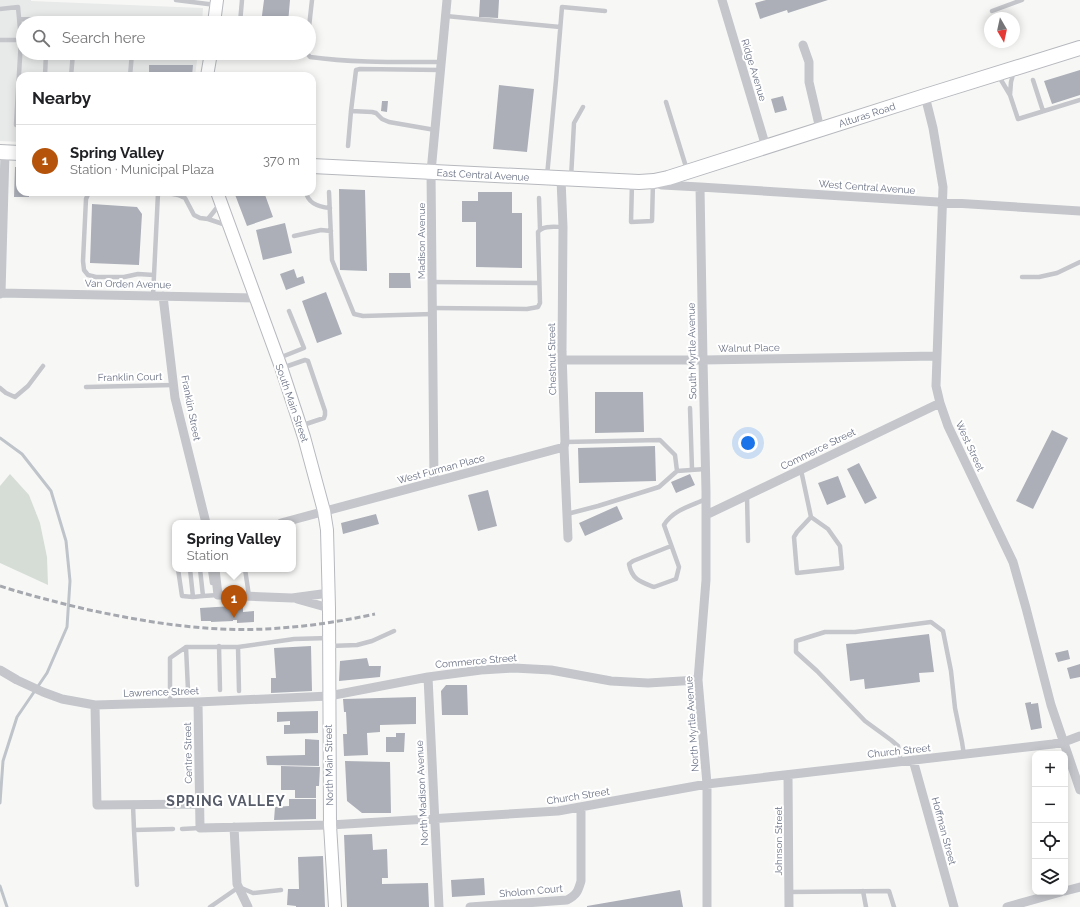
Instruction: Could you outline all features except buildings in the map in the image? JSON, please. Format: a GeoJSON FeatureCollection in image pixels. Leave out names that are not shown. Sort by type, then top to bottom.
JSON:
{"type":"FeatureCollection","features":[{"type":"Feature","properties":{"kind":"main road"},"geometry":{"type":"LineString","coordinates":[[215,16],[217,2]]}},
{"type":"Feature","properties":{"kind":"main road","name":"Alturas Road"},"geometry":{"type":"LineString","coordinates":[[653,181],[687,172],[1080,48]]}},
{"type":"Feature","properties":{"kind":"main road"},"geometry":{"type":"LineString","coordinates":[[208,72],[210,60]]}},
{"type":"Feature","properties":{"kind":"main road"},"geometry":{"type":"LineString","coordinates":[[2,152],[16,153]]}},
{"type":"Feature","properties":{"kind":"main road","name":"East Central Avenue"},"geometry":{"type":"LineString","coordinates":[[316,166],[632,182],[653,181]]}},
{"type":"Feature","properties":{"kind":"main road","name":"South Main Street"},"geometry":{"type":"LineString","coordinates":[[219,198],[300,426],[324,511],[327,530],[329,623]]}},
{"type":"Feature","properties":{"kind":"main road","name":"North Main Street"},"geometry":{"type":"LineString","coordinates":[[329,623],[330,825],[335,907]]}},
{"type":"Feature","properties":{"kind":"street","name":"Madison Avenue"},"geometry":{"type":"LineString","coordinates":[[434,482],[431,172],[447,0]]}},
{"type":"Feature","properties":{"kind":"street","name":"Ridge Avenue"},"geometry":{"type":"LineString","coordinates":[[722,0],[766,147]]}},
{"type":"Feature","properties":{"kind":"street"},"geometry":{"type":"LineString","coordinates":[[803,45],[809,62],[809,82],[820,129]]}},
{"type":"Feature","properties":{"kind":"street","name":"West Street"},"geometry":{"type":"LineString","coordinates":[[925,96],[933,128],[943,187],[936,386],[948,426],[1013,562],[1051,705],[1080,790]]}},
{"type":"Feature","properties":{"kind":"street"},"geometry":{"type":"LineString","coordinates":[[0,293],[2,152]]}},
{"type":"Feature","properties":{"kind":"street","name":"Chestnut Street"},"geometry":{"type":"LineString","coordinates":[[566,179],[562,227],[562,360],[568,538]]}},
{"type":"Feature","properties":{"kind":"street","name":"West Central Avenue"},"geometry":{"type":"LineString","coordinates":[[653,181],[662,185],[700,188],[1080,211]]}},
{"type":"Feature","properties":{"kind":"street","name":"South Myrtle Avenue"},"geometry":{"type":"LineString","coordinates":[[700,188],[706,515]]}},
{"type":"Feature","properties":{"kind":"street","name":"Van Orden Avenue"},"geometry":{"type":"LineString","coordinates":[[0,293],[255,298]]}},
{"type":"Feature","properties":{"kind":"street","name":"Franklin Street"},"geometry":{"type":"LineString","coordinates":[[163,296],[175,398],[205,520]]}},
{"type":"Feature","properties":{"kind":"street","name":"Walnut Place"},"geometry":{"type":"LineString","coordinates":[[562,360],[702,360],[937,356]]}},
{"type":"Feature","properties":{"kind":"street","name":"Commerce Street"},"geometry":{"type":"LineString","coordinates":[[706,515],[940,403]]}},
{"type":"Feature","properties":{"kind":"street","name":"West Furman Place"},"geometry":{"type":"LineString","coordinates":[[292,520],[434,482],[565,444]]}},
{"type":"Feature","properties":{"kind":"street","name":"North Myrtle Avenue"},"geometry":{"type":"LineString","coordinates":[[706,515],[706,580],[698,680],[707,784],[707,907]]}},
{"type":"Feature","properties":{"kind":"street"},"geometry":{"type":"LineString","coordinates":[[215,572],[218,596],[292,598],[329,594]]}},
{"type":"Feature","properties":{"kind":"street"},"geometry":{"type":"LineString","coordinates":[[292,598],[329,608]]}},
{"type":"Feature","properties":{"kind":"street","name":"Commerce Street"},"geometry":{"type":"LineString","coordinates":[[329,696],[428,677],[481,670],[514,668],[551,670],[610,681],[648,683],[698,680]]}},
{"type":"Feature","properties":{"kind":"street","name":"Lawrence Street"},"geometry":{"type":"LineString","coordinates":[[0,670],[17,680],[62,699],[95,704],[170,703],[329,696]]}},
{"type":"Feature","properties":{"kind":"street","name":"North Madison Avenue"},"geometry":{"type":"LineString","coordinates":[[428,677],[439,907]]}},
{"type":"Feature","properties":{"kind":"street","name":"Centre Street"},"geometry":{"type":"LineString","coordinates":[[198,702],[200,804]]}},
{"type":"Feature","properties":{"kind":"street"},"geometry":{"type":"LineString","coordinates":[[95,704],[97,805],[200,804],[200,828]]}},
{"type":"Feature","properties":{"kind":"street","name":"Church Street"},"geometry":{"type":"LineString","coordinates":[[200,828],[330,825],[558,811],[707,784],[1053,744],[1064,742],[1080,736]]}},
{"type":"Feature","properties":{"kind":"street","name":"Hoffman Street"},"geometry":{"type":"LineString","coordinates":[[913,760],[954,907]]}},
{"type":"Feature","properties":{"kind":"street","name":"Johnson Street"},"geometry":{"type":"LineString","coordinates":[[788,774],[789,907]]}},
{"type":"Feature","properties":{"kind":"street","name":"Sholom Court"},"geometry":{"type":"LineString","coordinates":[[470,907],[567,900],[575,896],[581,881],[581,807]]}},
{"type":"Feature","properties":{"kind":"street"},"geometry":{"type":"LineString","coordinates":[[234,827],[237,884],[248,907]]}},
{"type":"Feature","properties":{"kind":"street"},"geometry":{"type":"LineString","coordinates":[[1068,890],[1080,886]]}},
{"type":"Feature","properties":{"kind":"street"},"geometry":{"type":"LineString","coordinates":[[1007,907],[1050,895]]}},
{"type":"Feature","properties":{"kind":"lane"},"geometry":{"type":"LineString","coordinates":[[176,0],[217,2]]}},
{"type":"Feature","properties":{"kind":"lane"},"geometry":{"type":"LineString","coordinates":[[241,16],[242,0]]}},
{"type":"Feature","properties":{"kind":"lane"},"geometry":{"type":"LineString","coordinates":[[310,16],[312,0]]}},
{"type":"Feature","properties":{"kind":"lane"},"geometry":{"type":"LineString","coordinates":[[992,11],[1022,0]]}},
{"type":"Feature","properties":{"kind":"lane"},"geometry":{"type":"LineString","coordinates":[[0,9],[18,7],[19,16]]}},
{"type":"Feature","properties":{"kind":"lane"},"geometry":{"type":"LineString","coordinates":[[546,178],[562,8],[605,11]]}},
{"type":"Feature","properties":{"kind":"lane"},"geometry":{"type":"LineString","coordinates":[[446,16],[560,27]]}},
{"type":"Feature","properties":{"kind":"lane"},"geometry":{"type":"LineString","coordinates":[[0,40],[16,40]]}},
{"type":"Feature","properties":{"kind":"lane"},"geometry":{"type":"LineString","coordinates":[[316,58],[441,66]]}},
{"type":"Feature","properties":{"kind":"lane"},"geometry":{"type":"LineString","coordinates":[[20,72],[21,60]]}},
{"type":"Feature","properties":{"kind":"lane"},"geometry":{"type":"LineString","coordinates":[[45,72],[46,60]]}},
{"type":"Feature","properties":{"kind":"lane"},"geometry":{"type":"LineString","coordinates":[[71,72],[72,60]]}},
{"type":"Feature","properties":{"kind":"lane"},"geometry":{"type":"LineString","coordinates":[[130,72],[131,60]]}},
{"type":"Feature","properties":{"kind":"lane"},"geometry":{"type":"LineString","coordinates":[[348,146],[356,70],[441,66]]}},
{"type":"Feature","properties":{"kind":"lane"},"geometry":{"type":"LineString","coordinates":[[1010,95],[1011,82],[1015,68]]}},
{"type":"Feature","properties":{"kind":"lane"},"geometry":{"type":"LineString","coordinates":[[997,74],[1010,95],[1018,119],[1080,100]]}},
{"type":"Feature","properties":{"kind":"lane"},"geometry":{"type":"LineString","coordinates":[[1033,80],[1043,111]]}},
{"type":"Feature","properties":{"kind":"lane"},"geometry":{"type":"LineString","coordinates":[[666,102],[687,172]]}},
{"type":"Feature","properties":{"kind":"lane"},"geometry":{"type":"LineString","coordinates":[[566,179],[574,123],[583,107]]}},
{"type":"Feature","properties":{"kind":"lane"},"geometry":{"type":"LineString","coordinates":[[351,111],[372,112],[389,122],[435,130]]}},
{"type":"Feature","properties":{"kind":"lane"},"geometry":{"type":"LineString","coordinates":[[632,182],[631,222],[652,221],[653,181]]}},
{"type":"Feature","properties":{"kind":"lane"},"geometry":{"type":"LineString","coordinates":[[329,192],[332,260],[354,314],[363,316],[433,311],[527,309],[538,307],[540,303],[538,232],[540,229],[539,198]]}},
{"type":"Feature","properties":{"kind":"lane"},"geometry":{"type":"LineString","coordinates":[[87,196],[83,261],[84,270],[88,275],[96,277],[124,278],[138,274],[154,275]]}},
{"type":"Feature","properties":{"kind":"lane"},"geometry":{"type":"LineString","coordinates":[[153,296],[158,196]]}},
{"type":"Feature","properties":{"kind":"lane"},"geometry":{"type":"LineString","coordinates":[[179,196],[185,198],[194,215],[228,225]]}},
{"type":"Feature","properties":{"kind":"lane"},"geometry":{"type":"LineString","coordinates":[[307,196],[308,200],[315,205],[330,208]]}},
{"type":"Feature","properties":{"kind":"lane"},"geometry":{"type":"LineString","coordinates":[[208,219],[219,198]]}},
{"type":"Feature","properties":{"kind":"lane"},"geometry":{"type":"LineString","coordinates":[[540,229],[562,227]]}},
{"type":"Feature","properties":{"kind":"lane"},"geometry":{"type":"LineString","coordinates":[[294,236],[321,230],[331,230]]}},
{"type":"Feature","properties":{"kind":"lane"},"geometry":{"type":"LineString","coordinates":[[1022,277],[1039,277],[1057,273],[1080,262]]}},
{"type":"Feature","properties":{"kind":"lane"},"geometry":{"type":"LineString","coordinates":[[432,282],[539,283]]}},
{"type":"Feature","properties":{"kind":"lane"},"geometry":{"type":"LineString","coordinates":[[279,364],[304,348],[289,311]]}},
{"type":"Feature","properties":{"kind":"lane"},"geometry":{"type":"LineString","coordinates":[[279,364],[305,360],[308,361],[326,415],[324,418],[300,426]]}},
{"type":"Feature","properties":{"kind":"lane"},"geometry":{"type":"LineString","coordinates":[[0,388],[6,393],[15,397],[28,386],[43,366]]}},
{"type":"Feature","properties":{"kind":"lane","name":"Franklin Court"},"geometry":{"type":"LineString","coordinates":[[86,387],[174,385]]}},
{"type":"Feature","properties":{"kind":"lane"},"geometry":{"type":"LineString","coordinates":[[690,408],[692,469]]}},
{"type":"Feature","properties":{"kind":"lane"},"geometry":{"type":"LineString","coordinates":[[565,444],[660,440],[675,455],[677,471]]}},
{"type":"Feature","properties":{"kind":"lane"},"geometry":{"type":"LineString","coordinates":[[567,514],[659,487],[677,471],[705,469]]}},
{"type":"Feature","properties":{"kind":"lane"},"geometry":{"type":"LineString","coordinates":[[801,470],[811,517],[828,529],[840,546],[842,568],[797,573],[794,537],[811,517]]}},
{"type":"Feature","properties":{"kind":"lane"},"geometry":{"type":"LineString","coordinates":[[747,496],[748,541]]}},
{"type":"Feature","properties":{"kind":"lane"},"geometry":{"type":"LineString","coordinates":[[671,546],[629,564],[637,580],[654,587],[676,579],[679,567],[664,525],[669,518],[678,511],[706,499]]}},
{"type":"Feature","properties":{"kind":"lane"},"geometry":{"type":"LineString","coordinates":[[178,572],[182,596],[218,596]]}},
{"type":"Feature","properties":{"kind":"lane"},"geometry":{"type":"LineString","coordinates":[[190,572],[193,597]]}},
{"type":"Feature","properties":{"kind":"lane"},"geometry":{"type":"LineString","coordinates":[[200,572],[203,596]]}},
{"type":"Feature","properties":{"kind":"lane"},"geometry":{"type":"LineString","coordinates":[[210,572],[213,588],[218,596]]}},
{"type":"Feature","properties":{"kind":"lane"},"geometry":{"type":"LineString","coordinates":[[245,572],[249,596]]}},
{"type":"Feature","properties":{"kind":"lane"},"geometry":{"type":"LineString","coordinates":[[901,762],[898,746],[865,721],[817,671],[796,652],[796,641],[825,632],[855,632],[931,622],[943,631],[951,671],[954,708],[964,755]]}},
{"type":"Feature","properties":{"kind":"lane"},"geometry":{"type":"LineString","coordinates":[[170,703],[170,658],[186,647],[238,647],[294,639],[357,645],[394,632]]}},
{"type":"Feature","properties":{"kind":"lane"},"geometry":{"type":"LineString","coordinates":[[219,646],[220,690]]}},
{"type":"Feature","properties":{"kind":"lane"},"geometry":{"type":"LineString","coordinates":[[186,647],[188,690]]}},
{"type":"Feature","properties":{"kind":"lane"},"geometry":{"type":"LineString","coordinates":[[238,647],[238,691]]}},
{"type":"Feature","properties":{"kind":"lane"},"geometry":{"type":"LineString","coordinates":[[133,805],[137,885]]}},
{"type":"Feature","properties":{"kind":"lane"},"geometry":{"type":"LineString","coordinates":[[182,829],[200,828]]}},
{"type":"Feature","properties":{"kind":"lane"},"geometry":{"type":"LineString","coordinates":[[134,830],[174,829]]}},
{"type":"Feature","properties":{"kind":"lane"},"geometry":{"type":"LineString","coordinates":[[210,907],[239,887],[253,893],[282,890]]}},
{"type":"Feature","properties":{"kind":"lane"},"geometry":{"type":"LineString","coordinates":[[863,891],[866,907]]}},
{"type":"Feature","properties":{"kind":"lane"},"geometry":{"type":"LineString","coordinates":[[789,892],[889,891],[894,907]]}},
{"type":"Feature","properties":{"kind":"shaded area"},"geometry":{"type":"Polygon","coordinates":[[[0,0],[31,0],[203,8],[202,16],[16,16],[16,60],[197,60],[196,72],[16,72],[16,142],[0,141],[0,0]]]}},
{"type":"Feature","properties":{"kind":"shaded area"},"geometry":{"type":"Polygon","coordinates":[[[10,474],[29,495],[40,523],[47,557],[48,585],[0,563],[0,486],[10,474]]]}},
{"type":"Feature","properties":{"kind":"waterway"},"geometry":{"type":"LineString","coordinates":[[0,438],[22,454],[51,491],[66,541],[70,581],[67,627],[47,673],[17,717],[3,761],[0,803]]}},
{"type":"Feature","properties":{"kind":"waterway"},"geometry":{"type":"LineString","coordinates":[[0,886],[7,907]]}},
{"type":"Feature","properties":{"kind":"railway"},"geometry":{"type":"LineString","coordinates":[[0,586],[53,601],[108,614],[175,625],[220,629],[243,630],[280,628],[321,624],[375,614]]}},
{"type":"Feature","properties":{"kind":"place","name":"Spring Valley"},"geometry":{"type":"Point","coordinates":[234,618]}},
{"type":"Feature","properties":{"kind":"district","name":"SPRING VALLEY"},"geometry":{"type":"Point","coordinates":[226,801]}}]}
